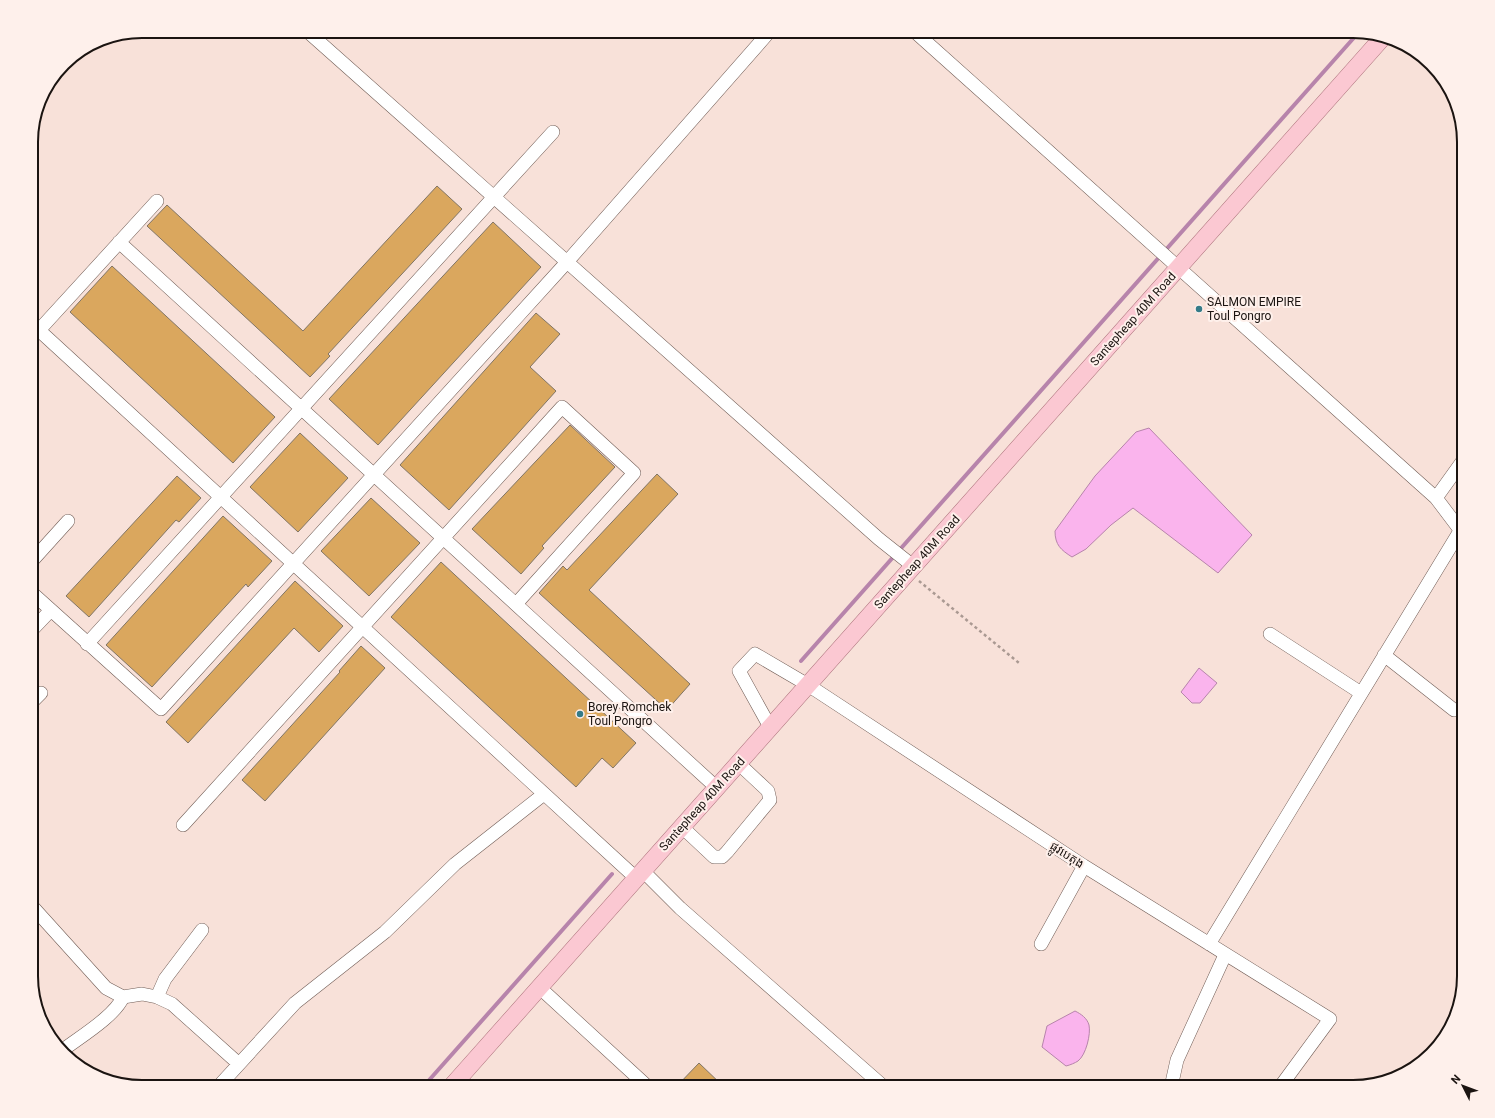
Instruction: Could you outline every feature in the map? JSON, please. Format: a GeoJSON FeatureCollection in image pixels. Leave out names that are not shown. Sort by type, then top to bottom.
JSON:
{"type":"FeatureCollection","features":[{"type":"Feature","properties":{"kind":"main road","name":"Santepheap 40M Road"},"geometry":{"type":"LineString","coordinates":[[456,1080],[808,685],[908,566],[1174,262],[1379,42]]}},
{"type":"Feature","properties":{"kind":"street"},"geometry":{"type":"LineString","coordinates":[[316,38],[908,566]]}},
{"type":"Feature","properties":{"kind":"street"},"geometry":{"type":"LineString","coordinates":[[38,598],[161,709],[567,262],[764,38]]}},
{"type":"Feature","properties":{"kind":"street"},"geometry":{"type":"LineString","coordinates":[[922,38],[1436,498],[1457,526]]}},
{"type":"Feature","properties":{"kind":"street"},"geometry":{"type":"LineString","coordinates":[[88,644],[493,196],[553,132]]}},
{"type":"Feature","properties":{"kind":"street"},"geometry":{"type":"LineString","coordinates":[[38,332],[157,201]]}},
{"type":"Feature","properties":{"kind":"street"},"geometry":{"type":"LineString","coordinates":[[119,242],[717,788]]}},
{"type":"Feature","properties":{"kind":"street"},"geometry":{"type":"LineString","coordinates":[[38,337],[221,498],[544,794],[680,908],[876,1080]]}},
{"type":"Feature","properties":{"kind":"street"},"geometry":{"type":"LineString","coordinates":[[183,825],[562,407],[634,473],[516,604]]}},
{"type":"Feature","properties":{"kind":"street"},"geometry":{"type":"LineString","coordinates":[[1436,498],[1457,469]]}},
{"type":"Feature","properties":{"kind":"street"},"geometry":{"type":"LineString","coordinates":[[38,554],[68,521]]}},
{"type":"Feature","properties":{"kind":"street"},"geometry":{"type":"LineString","coordinates":[[1209,944],[1384,655],[1457,541]]}},
{"type":"Feature","properties":{"kind":"street"},"geometry":{"type":"LineString","coordinates":[[38,624],[51,610]]}},
{"type":"Feature","properties":{"kind":"street"},"geometry":{"type":"LineString","coordinates":[[1270,634],[1361,693]]}},
{"type":"Feature","properties":{"kind":"street","name":"ផ្លូវបេតុង"},"geometry":{"type":"LineString","coordinates":[[770,727],[739,671],[755,654],[808,685],[1084,866],[1330,1019],[1285,1080]]}},
{"type":"Feature","properties":{"kind":"street"},"geometry":{"type":"LineString","coordinates":[[1384,655],[1454,710]]}},
{"type":"Feature","properties":{"kind":"street"},"geometry":{"type":"LineString","coordinates":[[38,695],[41,692]]}},
{"type":"Feature","properties":{"kind":"street"},"geometry":{"type":"LineString","coordinates":[[682,827],[714,857],[722,857],[727,852],[770,800],[768,791],[738,763]]}},
{"type":"Feature","properties":{"kind":"street"},"geometry":{"type":"LineString","coordinates":[[224,1080],[295,1003],[385,932],[455,864],[544,794]]}},
{"type":"Feature","properties":{"kind":"street"},"geometry":{"type":"LineString","coordinates":[[1041,944],[1084,866]]}},
{"type":"Feature","properties":{"kind":"street"},"geometry":{"type":"LineString","coordinates":[[38,913],[106,988],[123,997],[142,994],[157,997],[172,1004],[239,1064]]}},
{"type":"Feature","properties":{"kind":"street"},"geometry":{"type":"LineString","coordinates":[[157,997],[165,979],[202,930]]}},
{"type":"Feature","properties":{"kind":"street"},"geometry":{"type":"LineString","coordinates":[[1173,1080],[1177,1060],[1225,955]]}},
{"type":"Feature","properties":{"kind":"street"},"geometry":{"type":"LineString","coordinates":[[539,987],[640,1080]]}},
{"type":"Feature","properties":{"kind":"street"},"geometry":{"type":"LineString","coordinates":[[67,1047],[110,1013],[120,1004],[123,997]]}},
{"type":"Feature","properties":{"kind":"path"},"geometry":{"type":"LineString","coordinates":[[908,566],[1019,663]]}},
{"type":"Feature","properties":{"kind":"shaded area"},"geometry":{"type":"Polygon","coordinates":[[[1149,428],[1252,535],[1218,573],[1133,508],[1111,525],[1086,549],[1072,557],[1057,544],[1055,531],[1095,476],[1136,432],[1149,428]]]}},
{"type":"Feature","properties":{"kind":"shaded area"},"geometry":{"type":"Polygon","coordinates":[[[1199,668],[1217,683],[1200,703],[1192,703],[1181,692],[1199,668]]]}},
{"type":"Feature","properties":{"kind":"shaded area"},"geometry":{"type":"Polygon","coordinates":[[[1075,1011],[1084,1016],[1087,1020],[1089,1025],[1089,1039],[1081,1058],[1078,1061],[1066,1066],[1042,1047],[1047,1026],[1075,1011]]]}},
{"type":"Feature","properties":{"kind":"building"},"geometry":{"type":"Polygon","coordinates":[[[437,186],[462,209],[328,354],[330,356],[310,377],[147,226],[167,205],[303,331],[437,186]]]}},
{"type":"Feature","properties":{"kind":"building"},"geometry":{"type":"Polygon","coordinates":[[[493,222],[541,267],[378,445],[329,399],[493,222]]]}},
{"type":"Feature","properties":{"kind":"building"},"geometry":{"type":"Polygon","coordinates":[[[112,266],[275,417],[233,463],[70,312],[112,266]]]}},
{"type":"Feature","properties":{"kind":"building"},"geometry":{"type":"Polygon","coordinates":[[[536,313],[560,334],[530,367],[556,391],[449,510],[400,465],[536,313]]]}},
{"type":"Feature","properties":{"kind":"building"},"geometry":{"type":"Polygon","coordinates":[[[570,425],[615,467],[542,546],[544,548],[521,574],[472,529],[570,425]]]}},
{"type":"Feature","properties":{"kind":"building"},"geometry":{"type":"Polygon","coordinates":[[[300,433],[348,478],[298,532],[250,487],[300,433]]]}},
{"type":"Feature","properties":{"kind":"building"},"geometry":{"type":"Polygon","coordinates":[[[657,474],[678,494],[589,590],[690,684],[667,710],[539,593],[563,566],[567,570],[657,474]]]}},
{"type":"Feature","properties":{"kind":"building"},"geometry":{"type":"Polygon","coordinates":[[[177,476],[201,498],[179,522],[176,520],[89,617],[66,596],[177,476]]]}},
{"type":"Feature","properties":{"kind":"building"},"geometry":{"type":"Polygon","coordinates":[[[371,498],[420,543],[369,596],[321,551],[371,498]]]}},
{"type":"Feature","properties":{"kind":"building"},"geometry":{"type":"Polygon","coordinates":[[[223,516],[272,561],[248,587],[246,584],[152,687],[106,645],[223,516]]]}},
{"type":"Feature","properties":{"kind":"building"},"geometry":{"type":"Polygon","coordinates":[[[441,562],[636,743],[613,768],[602,758],[576,787],[391,617],[441,562]]]}},
{"type":"Feature","properties":{"kind":"building"},"geometry":{"type":"Polygon","coordinates":[[[295,581],[343,626],[319,652],[294,628],[188,743],[166,722],[295,581]]]}},
{"type":"Feature","properties":{"kind":"building"},"geometry":{"type":"Polygon","coordinates":[[[361,646],[385,668],[265,801],[242,780],[340,672],[339,671],[361,646]]]}},
{"type":"Feature","properties":{"kind":"building"},"geometry":{"type":"Polygon","coordinates":[[[699,1063],[717,1080],[683,1080],[699,1063]]]}},
{"type":"Feature","properties":{"kind":"waterway"},"geometry":{"type":"LineString","coordinates":[[801,661],[1354,38]]}},
{"type":"Feature","properties":{"kind":"waterway"},"geometry":{"type":"LineString","coordinates":[[429,1080],[612,874]]}},
{"type":"Feature","properties":{"kind":"place","name":"SALMON EMPIRE Toul Pongro"},"geometry":{"type":"Point","coordinates":[1199,309]}},
{"type":"Feature","properties":{"kind":"place","name":"Borey Romchek Toul Pongro"},"geometry":{"type":"Point","coordinates":[580,714]}}]}
